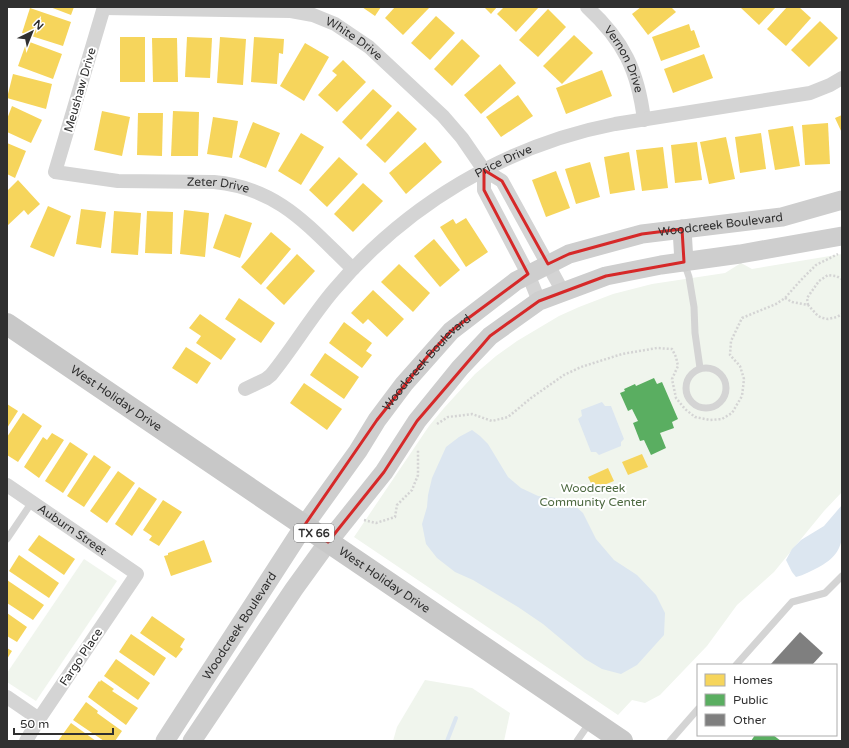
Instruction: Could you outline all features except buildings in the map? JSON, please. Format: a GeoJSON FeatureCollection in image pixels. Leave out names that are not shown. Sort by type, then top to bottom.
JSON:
{"type":"FeatureCollection","features":[{"type":"Feature","properties":{"kind":"main road","name":"West Holiday Drive"},"geometry":{"type":"LineString","coordinates":[[7,324],[622,741]]}},
{"type":"Feature","properties":{"kind":"street","name":"White Drive"},"geometry":{"type":"LineString","coordinates":[[104,7],[279,9],[302,12],[324,19],[346,30],[369,47],[444,116],[462,138],[484,170],[502,181],[563,292]]}},
{"type":"Feature","properties":{"kind":"street","name":"Meushaw Drive"},"geometry":{"type":"LineString","coordinates":[[55,172],[104,7]]}},
{"type":"Feature","properties":{"kind":"street","name":"Vernon Drive"},"geometry":{"type":"LineString","coordinates":[[587,7],[607,26],[625,53],[637,82],[641,97],[644,120]]}},
{"type":"Feature","properties":{"kind":"street","name":"Price Drive"},"geometry":{"type":"LineString","coordinates":[[245,389],[271,375],[312,318],[353,269],[381,240],[443,194],[484,170],[520,153],[567,136],[603,126],[810,93],[830,85],[842,78]]}},
{"type":"Feature","properties":{"kind":"street"},"geometry":{"type":"LineString","coordinates":[[484,170],[484,190],[528,274],[539,301]]}},
{"type":"Feature","properties":{"kind":"street","name":"Zeter Drive"},"geometry":{"type":"LineString","coordinates":[[55,172],[102,180],[227,183],[247,188],[269,197],[286,207],[353,269]]}},
{"type":"Feature","properties":{"kind":"street","name":"Woodcreek Boulevard"},"geometry":{"type":"LineString","coordinates":[[165,741],[304,526],[358,451],[377,420],[404,384],[427,357],[457,326],[510,285],[528,274],[569,254],[634,236],[782,217],[842,200]]}},
{"type":"Feature","properties":{"kind":"street"},"geometry":{"type":"LineString","coordinates":[[682,229],[684,262]]}},
{"type":"Feature","properties":{"kind":"street","name":"Woodcreek Boulevard"},"geometry":{"type":"LineString","coordinates":[[192,741],[294,589],[328,542],[384,472],[417,420],[460,368],[490,336],[539,301],[606,276],[661,265],[842,236]]}},
{"type":"Feature","properties":{"kind":"street","name":"Auburn Street"},"geometry":{"type":"LineString","coordinates":[[7,485],[137,574]]}},
{"type":"Feature","properties":{"kind":"street","name":"Fargo Place"},"geometry":{"type":"LineString","coordinates":[[26,741],[39,719],[137,574]]}},
{"type":"Feature","properties":{"kind":"street"},"geometry":{"type":"LineString","coordinates":[[7,697],[39,719]]}},
{"type":"Feature","properties":{"kind":"lane"},"geometry":{"type":"LineString","coordinates":[[684,262],[689,277],[694,307],[695,332],[700,368]]}},
{"type":"Feature","properties":{"kind":"lane"},"geometry":{"type":"LineString","coordinates":[[707,367],[714,369],[724,378],[726,391],[724,398],[714,407],[700,407],[694,404],[687,394],[686,387],[690,375],[700,368],[707,367]]}},
{"type":"Feature","properties":{"kind":"lane"},"geometry":{"type":"LineString","coordinates":[[7,539],[32,502]]}},
{"type":"Feature","properties":{"kind":"lane"},"geometry":{"type":"LineString","coordinates":[[737,664],[792,602],[825,593],[842,576]]}},
{"type":"Feature","properties":{"kind":"lane"},"geometry":{"type":"LineString","coordinates":[[670,741],[697,710]]}},
{"type":"Feature","properties":{"kind":"lane"},"geometry":{"type":"LineString","coordinates":[[577,741],[591,720]]}},
{"type":"Feature","properties":{"kind":"path"},"geometry":{"type":"LineString","coordinates":[[431,427],[448,417],[472,414],[492,421],[508,417],[531,398],[564,375],[581,367],[622,354],[657,348],[672,349],[676,357],[678,366],[672,380],[676,398],[685,409],[695,417],[710,420],[722,419],[732,412],[742,396],[744,379],[740,366],[730,355],[731,341],[742,318],[776,304],[785,298],[816,265],[842,252]]}},
{"type":"Feature","properties":{"kind":"path"},"geometry":{"type":"LineString","coordinates":[[842,279],[836,276],[828,275],[819,281],[807,298],[808,305],[818,316],[823,318],[833,318],[842,314]]}},
{"type":"Feature","properties":{"kind":"path"},"geometry":{"type":"LineString","coordinates":[[785,298],[792,302],[808,305]]}},
{"type":"Feature","properties":{"kind":"path"},"geometry":{"type":"LineString","coordinates":[[363,520],[376,523],[395,517],[397,505],[412,490],[418,475],[418,450],[420,444]]}},
{"type":"Feature","properties":{"kind":"highlighted area"},"geometry":{"type":"Polygon","coordinates":[[[484,170],[502,181],[548,264],[569,254],[642,234],[682,229],[684,262],[606,276],[539,301],[490,336],[417,421],[384,472],[328,542],[304,526],[377,420],[427,357],[451,331],[528,274],[484,190],[484,170]]]}},
{"type":"Feature","properties":{"kind":"green space","name":"Woodcreek Community Center"},"geometry":{"type":"Polygon","coordinates":[[[842,254],[842,492],[824,511],[774,572],[737,605],[707,646],[660,695],[645,703],[632,700],[618,715],[354,537],[429,426],[475,374],[517,341],[559,316],[613,294],[652,284],[725,273],[741,263],[752,269],[842,254]]]}},
{"type":"Feature","properties":{"kind":"green space"},"geometry":{"type":"Polygon","coordinates":[[[84,559],[117,581],[36,701],[7,682],[7,673],[84,559]]]}},
{"type":"Feature","properties":{"kind":"green space"},"geometry":{"type":"Polygon","coordinates":[[[425,680],[472,688],[510,713],[504,741],[393,741],[397,727],[425,680]]]}},
{"type":"Feature","properties":{"kind":"shaded area"},"geometry":{"type":"Polygon","coordinates":[[[602,402],[605,406],[611,406],[624,439],[621,442],[621,446],[599,455],[596,452],[591,452],[578,419],[582,416],[581,410],[602,402]]]}},
{"type":"Feature","properties":{"kind":"shaded area"},"geometry":{"type":"Polygon","coordinates":[[[472,430],[488,444],[508,477],[521,488],[538,496],[556,498],[572,503],[583,513],[596,539],[614,560],[637,575],[656,595],[665,613],[664,635],[637,665],[621,674],[602,669],[585,659],[543,624],[518,607],[473,580],[455,572],[437,558],[426,544],[422,524],[427,507],[432,478],[446,447],[459,437],[472,430]]]}},
{"type":"Feature","properties":{"kind":"shaded area"},"geometry":{"type":"Polygon","coordinates":[[[842,505],[841,541],[835,555],[819,567],[796,577],[786,560],[792,549],[801,540],[824,526],[842,505]]]}},
{"type":"Feature","properties":{"kind":"waterway"},"geometry":{"type":"LineString","coordinates":[[447,741],[456,718]]}}]}
